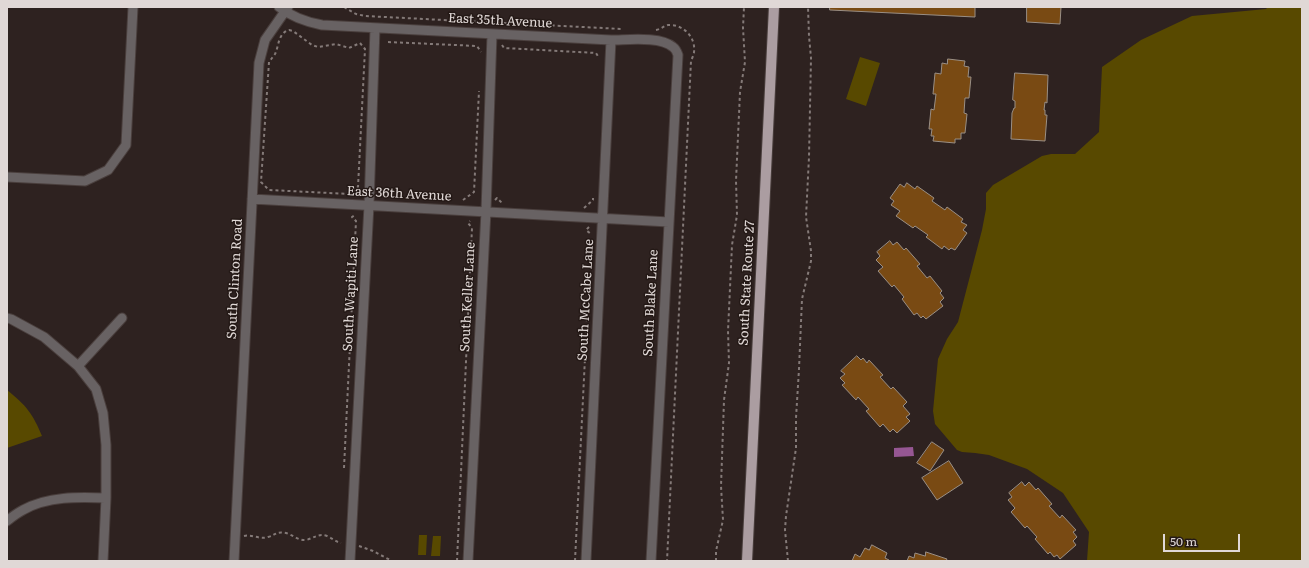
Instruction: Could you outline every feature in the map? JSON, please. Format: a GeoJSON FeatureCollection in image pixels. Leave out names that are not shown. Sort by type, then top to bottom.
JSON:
{"type":"FeatureCollection","features":[{"type":"Feature","properties":{"kind":"main road","name":"South State Route 27"},"geometry":{"type":"LineString","coordinates":[[747,561],[774,7]]}},
{"type":"Feature","properties":{"kind":"street"},"geometry":{"type":"LineString","coordinates":[[7,177],[85,181],[108,170],[126,145],[133,7]]}},
{"type":"Feature","properties":{"kind":"street","name":"East 35th Avenue"},"geometry":{"type":"LineString","coordinates":[[284,8],[308,22],[322,26],[611,40],[656,40],[674,47]]}},
{"type":"Feature","properties":{"kind":"street","name":"South Clinton Road"},"geometry":{"type":"LineString","coordinates":[[234,561],[259,63],[265,40],[284,8]]}},
{"type":"Feature","properties":{"kind":"street","name":"South Wapiti Lane"},"geometry":{"type":"LineString","coordinates":[[350,561],[369,205],[375,28]]}},
{"type":"Feature","properties":{"kind":"street","name":"South Keller Lane"},"geometry":{"type":"LineString","coordinates":[[468,561],[486,211],[492,34]]}},
{"type":"Feature","properties":{"kind":"street","name":"South McCabe Lane"},"geometry":{"type":"LineString","coordinates":[[586,561],[611,40]]}},
{"type":"Feature","properties":{"kind":"street","name":"South Blake Lane"},"geometry":{"type":"LineString","coordinates":[[651,561],[678,55],[674,47]]}},
{"type":"Feature","properties":{"kind":"street","name":"East 36th Avenue"},"geometry":{"type":"LineString","coordinates":[[252,199],[669,222]]}},
{"type":"Feature","properties":{"kind":"street"},"geometry":{"type":"LineString","coordinates":[[7,318],[44,337],[78,366],[96,389],[103,413],[106,445],[106,498],[103,561]]}},
{"type":"Feature","properties":{"kind":"street"},"geometry":{"type":"LineString","coordinates":[[78,366],[122,318]]}},
{"type":"Feature","properties":{"kind":"street"},"geometry":{"type":"LineString","coordinates":[[7,521],[23,510],[46,501],[74,497],[106,498]]}},
{"type":"Feature","properties":{"kind":"path"},"geometry":{"type":"LineString","coordinates":[[344,7],[356,14],[365,16],[629,30]]}},
{"type":"Feature","properties":{"kind":"path"},"geometry":{"type":"LineString","coordinates":[[716,561],[716,551],[723,520],[721,486],[724,400],[729,363],[728,331],[732,245],[737,215],[736,181],[740,92],[745,62],[743,28],[744,7]]}},
{"type":"Feature","properties":{"kind":"path"},"geometry":{"type":"LineString","coordinates":[[788,561],[786,516],[796,448],[796,418],[800,370],[802,299],[812,251],[806,216],[812,58],[809,36],[808,7]]}},
{"type":"Feature","properties":{"kind":"path"},"geometry":{"type":"LineString","coordinates":[[652,31],[660,30],[667,25],[679,26],[688,32],[693,41],[694,51],[692,61],[667,561]]}},
{"type":"Feature","properties":{"kind":"path"},"geometry":{"type":"LineString","coordinates":[[289,30],[293,31],[312,45],[318,47],[336,44],[349,48],[360,43],[365,49],[358,187],[349,194],[269,190],[261,182],[267,80],[269,62],[276,52],[280,37],[285,31],[289,30]]}},
{"type":"Feature","properties":{"kind":"path"},"geometry":{"type":"LineString","coordinates":[[388,42],[477,46],[481,51],[481,59]]}},
{"type":"Feature","properties":{"kind":"path"},"geometry":{"type":"LineString","coordinates":[[502,45],[504,48],[596,53],[600,57],[599,64]]}},
{"type":"Feature","properties":{"kind":"path"},"geometry":{"type":"LineString","coordinates":[[456,200],[464,200],[474,192],[479,90]]}},
{"type":"Feature","properties":{"kind":"path"},"geometry":{"type":"LineString","coordinates":[[380,192],[384,196],[392,196]]}},
{"type":"Feature","properties":{"kind":"path"},"geometry":{"type":"LineString","coordinates":[[577,207],[585,208],[593,200],[593,192]]}},
{"type":"Feature","properties":{"kind":"path"},"geometry":{"type":"LineString","coordinates":[[494,200],[497,198],[501,203],[508,203]]}},
{"type":"Feature","properties":{"kind":"path"},"geometry":{"type":"LineString","coordinates":[[344,472],[356,221],[352,217],[355,216]]}},
{"type":"Feature","properties":{"kind":"path"},"geometry":{"type":"LineString","coordinates":[[457,561],[472,228],[468,224],[471,221]]}},
{"type":"Feature","properties":{"kind":"path"},"geometry":{"type":"LineString","coordinates":[[589,227],[586,230],[591,234],[591,242]]}},
{"type":"Feature","properties":{"kind":"path"},"geometry":{"type":"LineString","coordinates":[[575,561],[587,313]]}},
{"type":"Feature","properties":{"kind":"path"},"geometry":{"type":"LineString","coordinates":[[243,536],[249,535],[260,538],[268,537],[275,533],[286,533],[300,540],[306,540],[315,536],[328,536],[341,543],[351,544],[373,551],[392,561]]}},
{"type":"Feature","properties":{"kind":"path"},"geometry":{"type":"LineString","coordinates":[[340,549],[341,543]]}},
{"type":"Feature","properties":{"kind":"shaded area"},"geometry":{"type":"Polygon","coordinates":[[[1268,7],[1302,7],[1302,561],[1087,561],[1089,532],[1063,493],[1027,469],[989,455],[962,452],[957,450],[935,424],[933,411],[938,359],[947,339],[958,322],[982,230],[986,209],[986,193],[993,185],[1042,156],[1051,154],[1075,154],[1099,132],[1102,67],[1141,40],[1192,16],[1266,9],[1268,7]]]}},
{"type":"Feature","properties":{"kind":"shaded area"},"geometry":{"type":"Polygon","coordinates":[[[860,57],[880,63],[866,106],[846,99],[860,57]]]}},
{"type":"Feature","properties":{"kind":"shaded area"},"geometry":{"type":"Polygon","coordinates":[[[7,390],[28,410],[42,436],[7,448],[7,390]]]}},
{"type":"Feature","properties":{"kind":"shaded area"},"geometry":{"type":"Polygon","coordinates":[[[913,447],[914,456],[894,457],[894,448],[913,447]]]}},
{"type":"Feature","properties":{"kind":"shaded area"},"geometry":{"type":"Polygon","coordinates":[[[419,535],[427,535],[426,555],[418,555],[419,535]]]}},
{"type":"Feature","properties":{"kind":"shaded area"},"geometry":{"type":"Polygon","coordinates":[[[433,536],[441,536],[440,556],[431,556],[433,536]]]}},
{"type":"Feature","properties":{"kind":"building"},"geometry":{"type":"Polygon","coordinates":[[[830,7],[975,7],[975,17],[830,10],[830,7]]]}},
{"type":"Feature","properties":{"kind":"building"},"geometry":{"type":"Polygon","coordinates":[[[1027,7],[1061,7],[1060,24],[1027,22],[1027,7]]]}},
{"type":"Feature","properties":{"kind":"building"},"geometry":{"type":"Polygon","coordinates":[[[948,59],[965,61],[964,66],[969,67],[968,77],[971,77],[969,98],[965,98],[964,113],[967,114],[965,133],[961,133],[961,139],[955,139],[955,143],[933,141],[934,136],[931,136],[932,129],[929,129],[931,109],[934,110],[936,94],[933,94],[935,73],[941,74],[942,63],[947,64],[948,59]]]}},
{"type":"Feature","properties":{"kind":"building"},"geometry":{"type":"Polygon","coordinates":[[[1015,73],[1048,75],[1047,103],[1045,102],[1044,110],[1045,115],[1047,115],[1045,141],[1011,139],[1012,113],[1015,108],[1015,101],[1013,100],[1015,73]]]}},
{"type":"Feature","properties":{"kind":"building"},"geometry":{"type":"Polygon","coordinates":[[[907,183],[915,189],[917,186],[934,198],[932,201],[945,210],[947,207],[963,219],[961,222],[967,225],[963,230],[967,233],[955,250],[951,248],[949,250],[944,246],[942,249],[926,237],[928,235],[915,226],[913,228],[896,216],[900,211],[891,205],[894,201],[890,198],[900,184],[904,187],[907,183]]]}},
{"type":"Feature","properties":{"kind":"building"},"geometry":{"type":"Polygon","coordinates":[[[890,241],[893,245],[897,242],[904,250],[906,248],[920,264],[917,266],[927,278],[930,276],[942,291],[940,293],[944,298],[940,302],[943,306],[926,319],[923,316],[921,318],[917,313],[914,315],[902,299],[904,297],[894,285],[892,287],[878,271],[883,267],[876,260],[880,256],[877,252],[890,241]]]}},
{"type":"Feature","properties":{"kind":"building"},"geometry":{"type":"Polygon","coordinates":[[[857,356],[861,360],[863,358],[867,363],[869,360],[883,375],[880,377],[891,389],[893,387],[907,402],[903,406],[910,414],[906,417],[910,421],[897,433],[893,429],[890,432],[883,424],[880,427],[866,411],[869,409],[858,397],[856,400],[842,385],[845,383],[840,378],[845,374],[841,371],[857,356]]]}},
{"type":"Feature","properties":{"kind":"building"},"geometry":{"type":"Polygon","coordinates":[[[932,442],[944,450],[930,471],[917,463],[932,442]]]}},
{"type":"Feature","properties":{"kind":"building"},"geometry":{"type":"Polygon","coordinates":[[[949,461],[963,483],[937,500],[922,478],[949,461]]]}},
{"type":"Feature","properties":{"kind":"building"},"geometry":{"type":"Polygon","coordinates":[[[1022,482],[1025,486],[1029,482],[1036,490],[1038,488],[1052,504],[1049,506],[1060,518],[1062,515],[1076,530],[1073,532],[1077,537],[1073,541],[1076,545],[1060,559],[1057,555],[1054,557],[1050,552],[1048,554],[1035,539],[1037,537],[1027,526],[1025,528],[1011,512],[1015,508],[1008,500],[1012,497],[1009,493],[1022,482]]]}},
{"type":"Feature","properties":{"kind":"building"},"geometry":{"type":"Polygon","coordinates":[[[872,545],[887,553],[885,558],[889,561],[852,561],[855,554],[860,557],[865,548],[869,550],[872,545]]]}},
{"type":"Feature","properties":{"kind":"building"},"geometry":{"type":"Polygon","coordinates":[[[926,552],[947,559],[946,561],[907,561],[909,556],[914,558],[915,553],[925,556],[926,552]]]}}]}
